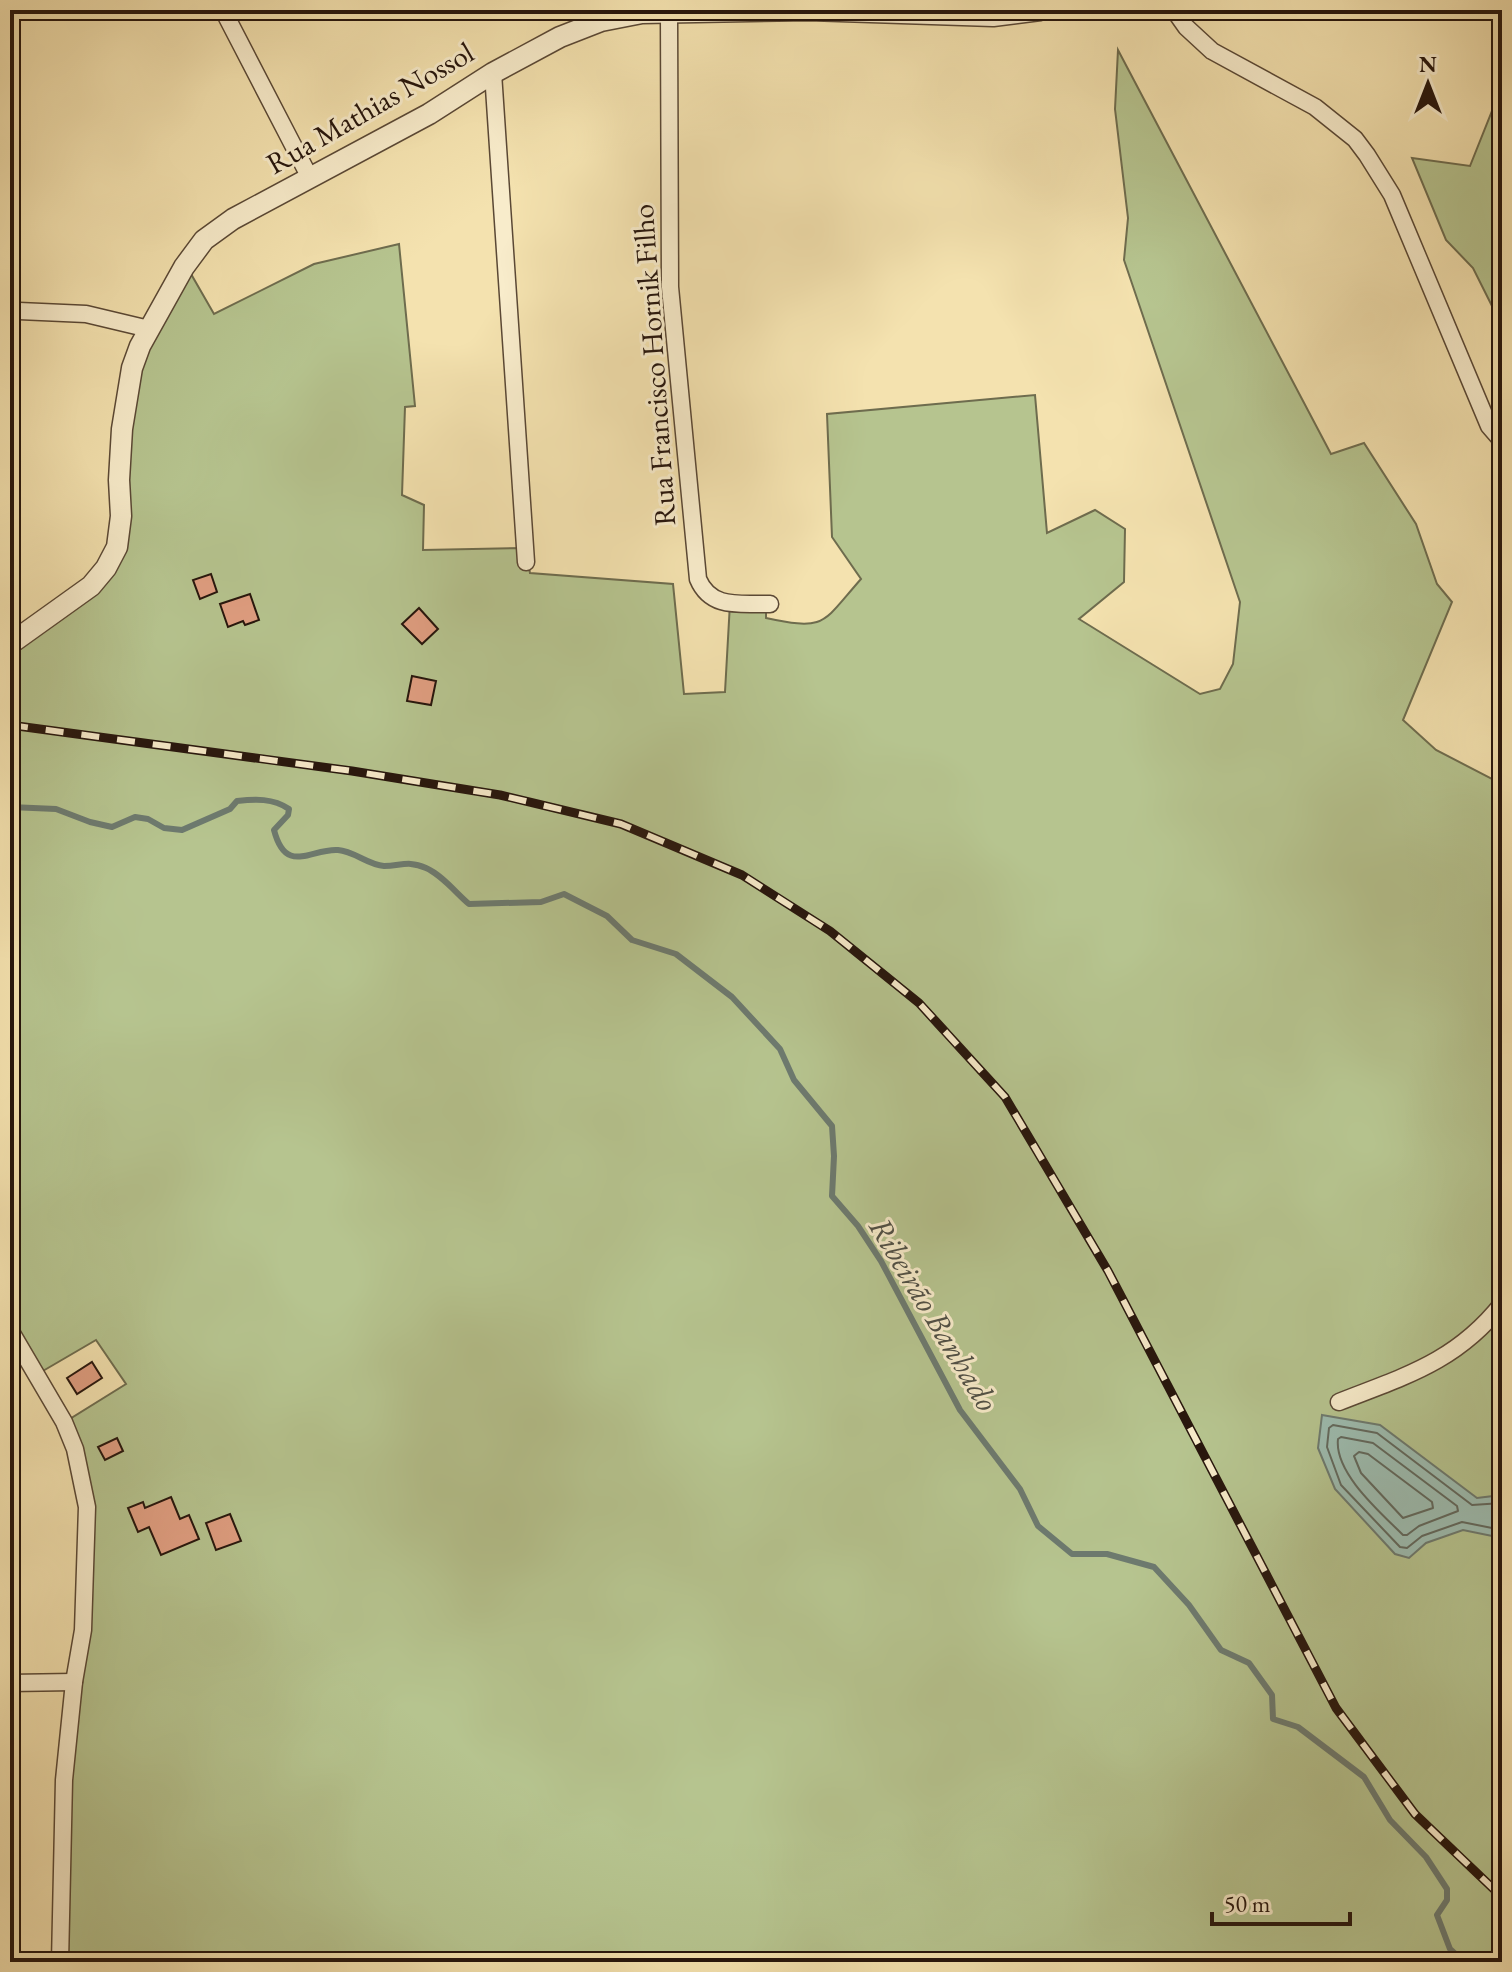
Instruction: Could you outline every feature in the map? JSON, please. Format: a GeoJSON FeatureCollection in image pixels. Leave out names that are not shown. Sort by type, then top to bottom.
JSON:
{"type":"FeatureCollection","features":[{"type":"Feature","properties":{"kind":"street"},"geometry":{"type":"LineString","coordinates":[[223,10],[309,176]]}},
{"type":"Feature","properties":{"kind":"street","name":"Rua Mathias Nossol"},"geometry":{"type":"LineString","coordinates":[[10,644],[91,586],[106,568],[117,547],[121,516],[122,429],[132,368],[149,329],[184,267],[204,240],[233,219],[429,114],[493,73],[560,37],[601,21],[642,13],[809,10],[993,16],[1040,10]]}},
{"type":"Feature","properties":{"kind":"street"},"geometry":{"type":"LineString","coordinates":[[1174,10],[1186,27],[1212,51],[1315,107],[1355,139],[1392,195],[1489,426],[1502,441]]}},
{"type":"Feature","properties":{"kind":"street","name":"Rua Francisco Hornik Filho"},"geometry":{"type":"LineString","coordinates":[[669,14],[670,287],[698,579],[704,592],[714,600],[770,604]]}},
{"type":"Feature","properties":{"kind":"street"},"geometry":{"type":"LineString","coordinates":[[493,73],[526,562]]}},
{"type":"Feature","properties":{"kind":"street"},"geometry":{"type":"LineString","coordinates":[[19,311],[86,314],[149,329]]}},
{"type":"Feature","properties":{"kind":"street"},"geometry":{"type":"LineString","coordinates":[[1339,1402],[1427,1368],[1470,1338],[1502,1304]]}},
{"type":"Feature","properties":{"kind":"street"},"geometry":{"type":"LineString","coordinates":[[10,1330],[64,1422],[83,1478],[87,1507],[83,1630],[74,1682],[62,1817],[60,1962]]}},
{"type":"Feature","properties":{"kind":"street"},"geometry":{"type":"LineString","coordinates":[[10,1683],[74,1682]]}},
{"type":"Feature","properties":{"kind":"green space"},"geometry":{"type":"Polygon","coordinates":[[[1118,50],[1331,454],[1364,443],[1416,524],[1437,584],[1452,602],[1403,720],[1436,750],[1502,784],[1502,867],[1496,868],[1502,899],[1502,1962],[60,1962],[87,1508],[65,1422],[126,1384],[96,1340],[36,1375],[10,1330],[10,653],[78,606],[113,571],[134,393],[154,331],[191,274],[214,314],[314,264],[399,244],[415,406],[405,407],[402,495],[424,505],[423,550],[525,548],[530,573],[673,584],[684,694],[725,692],[730,603],[766,604],[766,618],[813,623],[830,614],[861,579],[832,537],[827,414],[1035,395],[1047,533],[1095,510],[1125,529],[1124,582],[1079,619],[1200,694],[1220,689],[1233,664],[1240,602],[1124,260],[1128,218],[1115,109],[1118,50]]]}},
{"type":"Feature","properties":{"kind":"green space"},"geometry":{"type":"Polygon","coordinates":[[[1498,96],[1502,98],[1502,326],[1473,268],[1446,240],[1412,158],[1470,166],[1498,96]]]}},
{"type":"Feature","properties":{"kind":"water"},"geometry":{"type":"Polygon","coordinates":[[[1322,1415],[1380,1425],[1477,1498],[1502,1495],[1502,1538],[1463,1530],[1426,1543],[1409,1558],[1395,1554],[1335,1489],[1318,1448],[1322,1415]]]}},
{"type":"Feature","properties":{"kind":"building"},"geometry":{"type":"Polygon","coordinates":[[[211,574],[217,592],[200,599],[193,580],[211,574]]]}},
{"type":"Feature","properties":{"kind":"building"},"geometry":{"type":"Polygon","coordinates":[[[250,594],[259,620],[245,625],[243,621],[228,627],[220,604],[250,594]]]}},
{"type":"Feature","properties":{"kind":"building"},"geometry":{"type":"Polygon","coordinates":[[[419,608],[438,629],[422,644],[402,624],[419,608]]]}},
{"type":"Feature","properties":{"kind":"building"},"geometry":{"type":"Polygon","coordinates":[[[412,676],[436,681],[431,705],[407,701],[412,676]]]}},
{"type":"Feature","properties":{"kind":"building"},"geometry":{"type":"Polygon","coordinates":[[[92,1362],[102,1378],[77,1394],[67,1378],[92,1362]]]}},
{"type":"Feature","properties":{"kind":"building"},"geometry":{"type":"Polygon","coordinates":[[[117,1438],[123,1451],[105,1460],[98,1447],[117,1438]]]}},
{"type":"Feature","properties":{"kind":"building"},"geometry":{"type":"Polygon","coordinates":[[[171,1497],[180,1519],[189,1515],[199,1539],[161,1555],[149,1527],[138,1532],[128,1508],[143,1502],[145,1508],[171,1497]]]}},
{"type":"Feature","properties":{"kind":"building"},"geometry":{"type":"Polygon","coordinates":[[[230,1514],[241,1541],[216,1550],[206,1523],[230,1514]]]}},
{"type":"Feature","properties":{"kind":"waterway","name":"Ribeirão Banhado"},"geometry":{"type":"LineString","coordinates":[[10,807],[56,809],[112,827],[135,817],[148,819],[164,828],[182,830],[230,809],[237,801],[270,801],[289,809],[288,815],[274,830],[279,844],[292,856],[338,850],[378,865],[420,866],[438,875],[469,904],[541,902],[564,894],[607,916],[632,940],[676,954],[732,997],[780,1049],[794,1080],[832,1126],[832,1196],[858,1226],[881,1261],[960,1410],[1020,1489],[1038,1526],[1072,1554],[1107,1554],[1154,1567],[1189,1605],[1221,1650],[1249,1663],[1272,1695],[1273,1719],[1298,1727],[1364,1777],[1390,1820],[1426,1857],[1447,1889],[1447,1900],[1437,1915],[1450,1949],[1464,1962]]}},
{"type":"Feature","properties":{"kind":"railway"},"geometry":{"type":"LineString","coordinates":[[10,725],[352,771],[500,795],[621,824],[742,875],[830,931],[919,1003],[1005,1097],[1108,1271],[1336,1708],[1415,1814],[1502,1897]]}}]}
